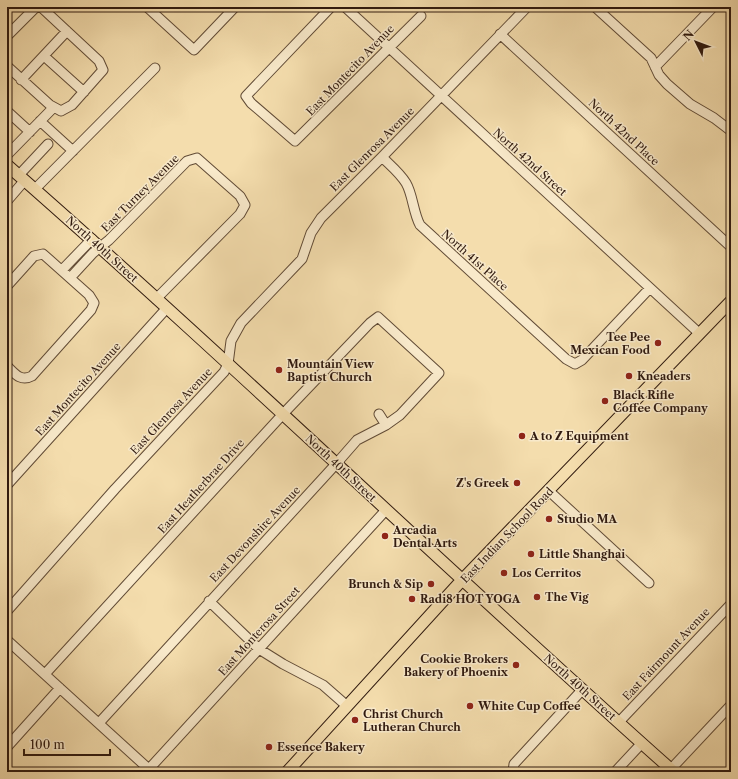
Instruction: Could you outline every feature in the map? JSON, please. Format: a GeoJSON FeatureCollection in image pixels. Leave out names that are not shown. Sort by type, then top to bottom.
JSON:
{"type":"FeatureCollection","features":[{"type":"Feature","properties":{"kind":"main road","name":"North 40th Street"},"geometry":{"type":"LineString","coordinates":[[7,164],[92,239],[166,309],[283,414],[582,690],[673,770]]}},
{"type":"Feature","properties":{"kind":"main road","name":"East Indian School Road"},"geometry":{"type":"LineString","coordinates":[[287,772],[462,580],[731,301]]}},
{"type":"Feature","properties":{"kind":"street"},"geometry":{"type":"LineString","coordinates":[[7,36],[36,7]]}},
{"type":"Feature","properties":{"kind":"street"},"geometry":{"type":"LineString","coordinates":[[7,66],[21,80],[58,111],[65,111],[103,70],[102,66],[41,7]]}},
{"type":"Feature","properties":{"kind":"street"},"geometry":{"type":"LineString","coordinates":[[147,7],[194,50],[235,7]]}},
{"type":"Feature","properties":{"kind":"street","name":"East Montecito Avenue"},"geometry":{"type":"LineString","coordinates":[[331,7],[246,96],[251,103],[295,141],[421,16]]}},
{"type":"Feature","properties":{"kind":"street","name":"North 42nd Street"},"geometry":{"type":"LineString","coordinates":[[345,7],[700,334]]}},
{"type":"Feature","properties":{"kind":"street"},"geometry":{"type":"LineString","coordinates":[[595,7],[651,58],[655,67],[667,84],[690,104],[714,118],[731,131]]}},
{"type":"Feature","properties":{"kind":"street"},"geometry":{"type":"LineString","coordinates":[[655,67],[713,7]]}},
{"type":"Feature","properties":{"kind":"street","name":"East Glenrosa Avenue"},"geometry":{"type":"LineString","coordinates":[[7,611],[115,489],[224,372],[228,364],[231,341],[241,323],[302,260],[311,233],[321,218],[441,96],[500,34],[521,9]]}},
{"type":"Feature","properties":{"kind":"street"},"geometry":{"type":"LineString","coordinates":[[21,80],[67,31]]}},
{"type":"Feature","properties":{"kind":"street","name":"North 42nd Place"},"geometry":{"type":"LineString","coordinates":[[500,34],[731,247]]}},
{"type":"Feature","properties":{"kind":"street"},"geometry":{"type":"LineString","coordinates":[[44,56],[84,92]]}},
{"type":"Feature","properties":{"kind":"street"},"geometry":{"type":"LineString","coordinates":[[35,190],[156,68]]}},
{"type":"Feature","properties":{"kind":"street"},"geometry":{"type":"LineString","coordinates":[[7,155],[53,108]]}},
{"type":"Feature","properties":{"kind":"street"},"geometry":{"type":"LineString","coordinates":[[7,111],[30,132]]}},
{"type":"Feature","properties":{"kind":"street"},"geometry":{"type":"LineString","coordinates":[[40,121],[73,151]]}},
{"type":"Feature","properties":{"kind":"street"},"geometry":{"type":"LineString","coordinates":[[7,201],[22,178],[48,144]]}},
{"type":"Feature","properties":{"kind":"street","name":"North 41st Place"},"geometry":{"type":"LineString","coordinates":[[382,157],[407,184],[415,216],[420,225],[561,354],[575,364],[582,360],[650,288]]}},
{"type":"Feature","properties":{"kind":"street","name":"East Turney Avenue"},"geometry":{"type":"LineString","coordinates":[[70,278],[87,259],[187,161],[197,158],[240,196],[245,205],[240,214],[156,299]]}},
{"type":"Feature","properties":{"kind":"street"},"geometry":{"type":"LineString","coordinates":[[62,270],[92,239]]}},
{"type":"Feature","properties":{"kind":"street"},"geometry":{"type":"LineString","coordinates":[[79,252],[87,259]]}},
{"type":"Feature","properties":{"kind":"street"},"geometry":{"type":"LineString","coordinates":[[7,286],[36,255],[46,256],[92,297],[94,303],[93,308],[32,376],[26,379],[20,378],[7,366]]}},
{"type":"Feature","properties":{"kind":"street","name":"East Montecito Avenue"},"geometry":{"type":"LineString","coordinates":[[7,485],[166,309]]}},
{"type":"Feature","properties":{"kind":"street","name":"East Devonshire Avenue"},"geometry":{"type":"LineString","coordinates":[[99,723],[357,440],[386,425],[400,415],[439,373],[378,317]]}},
{"type":"Feature","properties":{"kind":"street","name":"East Heatherbrae Drive"},"geometry":{"type":"LineString","coordinates":[[45,674],[283,414],[370,323],[378,317]]}},
{"type":"Feature","properties":{"kind":"street"},"geometry":{"type":"LineString","coordinates":[[379,414],[386,425]]}},
{"type":"Feature","properties":{"kind":"street"},"geometry":{"type":"LineString","coordinates":[[549,491],[649,583]]}},
{"type":"Feature","properties":{"kind":"street","name":"East Monterosa Street"},"geometry":{"type":"LineString","coordinates":[[146,770],[386,510]]}},
{"type":"Feature","properties":{"kind":"street"},"geometry":{"type":"LineString","coordinates":[[209,601],[259,649],[283,664],[323,685],[347,706]]}},
{"type":"Feature","properties":{"kind":"street","name":"East Fairmount Avenue"},"geometry":{"type":"LineString","coordinates":[[619,722],[731,604]]}},
{"type":"Feature","properties":{"kind":"street"},"geometry":{"type":"LineString","coordinates":[[7,640],[99,723],[146,770]]}},
{"type":"Feature","properties":{"kind":"street"},"geometry":{"type":"LineString","coordinates":[[7,747],[60,688]]}},
{"type":"Feature","properties":{"kind":"street"},"geometry":{"type":"LineString","coordinates":[[513,772],[514,764],[582,690]]}},
{"type":"Feature","properties":{"kind":"street"},"geometry":{"type":"LineString","coordinates":[[673,770],[731,705]]}},
{"type":"Feature","properties":{"kind":"street"},"geometry":{"type":"LineString","coordinates":[[615,772],[642,743]]}},
{"type":"Feature","properties":{"kind":"place","name":"Tee Pee Mexican Food"},"geometry":{"type":"Point","coordinates":[658,343]}},
{"type":"Feature","properties":{"kind":"place","name":"Mountain View Baptist Church"},"geometry":{"type":"Point","coordinates":[279,370]}},
{"type":"Feature","properties":{"kind":"place","name":"Kneaders"},"geometry":{"type":"Point","coordinates":[629,376]}},
{"type":"Feature","properties":{"kind":"place","name":"Black Rifle Coffee Company"},"geometry":{"type":"Point","coordinates":[605,401]}},
{"type":"Feature","properties":{"kind":"place","name":"A to Z Equipment"},"geometry":{"type":"Point","coordinates":[522,436]}},
{"type":"Feature","properties":{"kind":"place","name":"Z's Greek"},"geometry":{"type":"Point","coordinates":[517,483]}},
{"type":"Feature","properties":{"kind":"place","name":"Studio MA"},"geometry":{"type":"Point","coordinates":[549,519]}},
{"type":"Feature","properties":{"kind":"place","name":"Arcadia Dental Arts"},"geometry":{"type":"Point","coordinates":[385,536]}},
{"type":"Feature","properties":{"kind":"place","name":"Little Shanghai"},"geometry":{"type":"Point","coordinates":[531,554]}},
{"type":"Feature","properties":{"kind":"place","name":"Los Cerritos"},"geometry":{"type":"Point","coordinates":[504,573]}},
{"type":"Feature","properties":{"kind":"place","name":"Brunch & Sip"},"geometry":{"type":"Point","coordinates":[431,584]}},
{"type":"Feature","properties":{"kind":"place","name":"The Vig"},"geometry":{"type":"Point","coordinates":[537,597]}},
{"type":"Feature","properties":{"kind":"place","name":"Radi8 HOT YOGA"},"geometry":{"type":"Point","coordinates":[412,599]}},
{"type":"Feature","properties":{"kind":"place","name":"Cookie Brokers Bakery of Phoenix"},"geometry":{"type":"Point","coordinates":[516,665]}},
{"type":"Feature","properties":{"kind":"place","name":"White Cup Coffee"},"geometry":{"type":"Point","coordinates":[470,706]}},
{"type":"Feature","properties":{"kind":"place","name":"Christ Church Lutheran Church"},"geometry":{"type":"Point","coordinates":[355,720]}},
{"type":"Feature","properties":{"kind":"place","name":"Essence Bakery"},"geometry":{"type":"Point","coordinates":[269,747]}}]}
